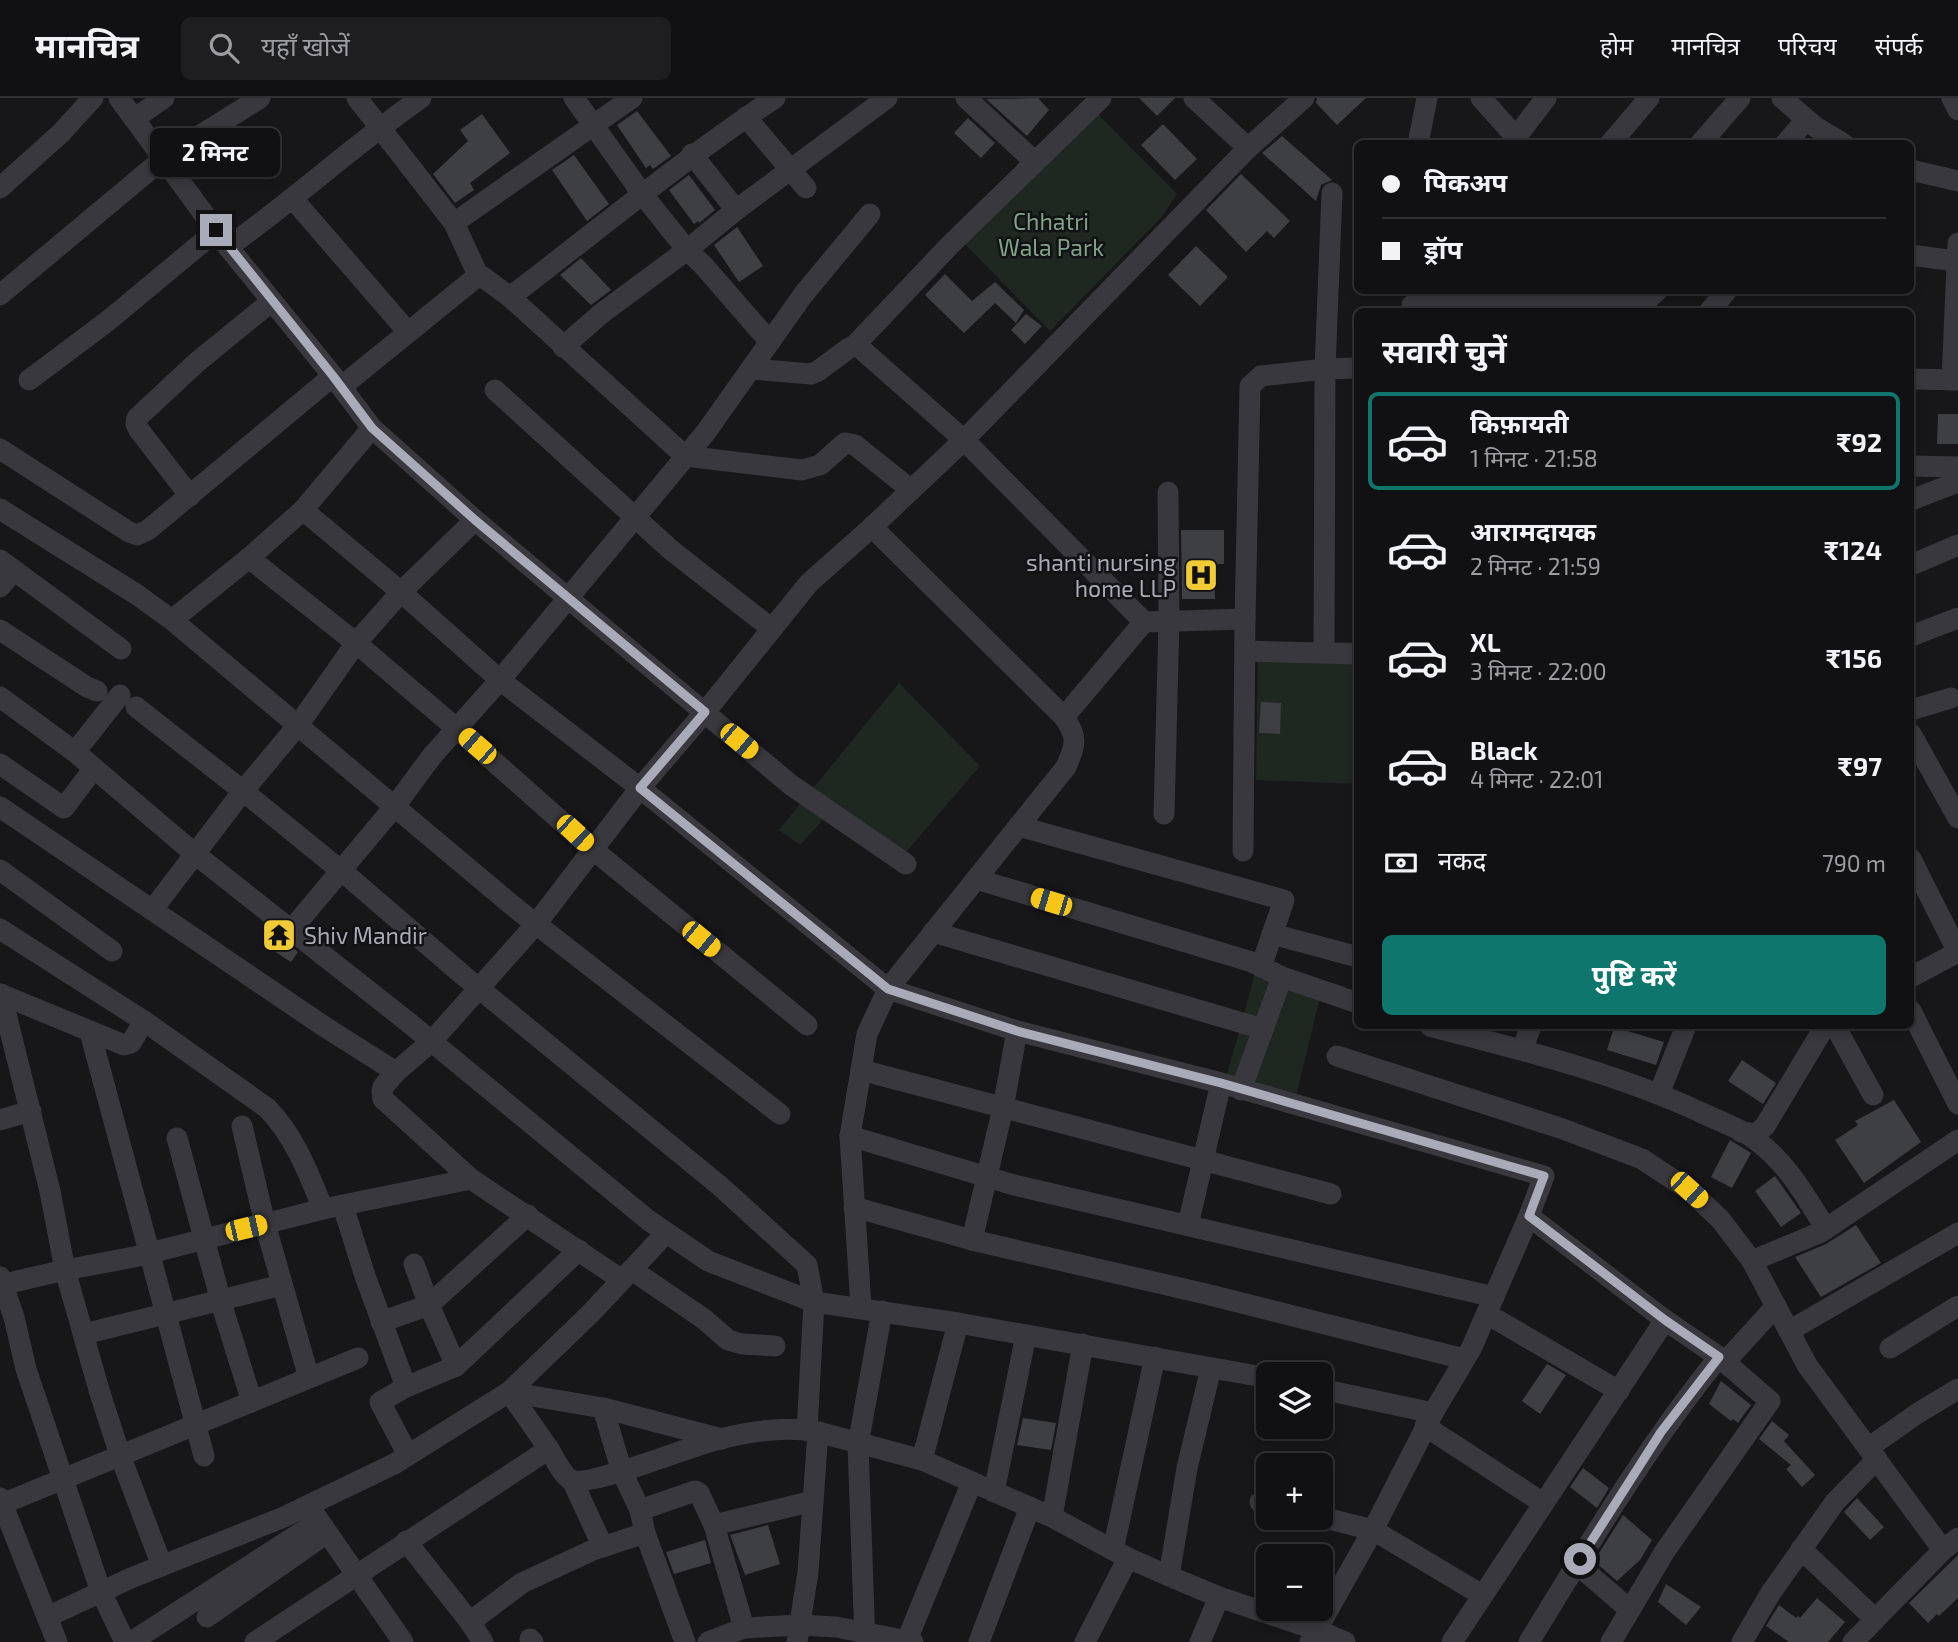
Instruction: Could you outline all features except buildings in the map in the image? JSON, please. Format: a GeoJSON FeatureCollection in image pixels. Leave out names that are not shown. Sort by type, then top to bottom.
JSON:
{"type":"FeatureCollection","features":[{"type":"Feature","properties":{"kind":"street"},"geometry":{"type":"LineString","coordinates":[[0,188],[61,133],[93,98]]}},
{"type":"Feature","properties":{"kind":"street"},"geometry":{"type":"LineString","coordinates":[[119,98],[222,239],[372,428],[475,520],[790,785],[906,864]]}},
{"type":"Feature","properties":{"kind":"street"},"geometry":{"type":"LineString","coordinates":[[134,119],[164,98]]}},
{"type":"Feature","properties":{"kind":"street"},"geometry":{"type":"LineString","coordinates":[[0,295],[164,158],[260,98]]}},
{"type":"Feature","properties":{"kind":"street"},"geometry":{"type":"LineString","coordinates":[[357,98],[454,223],[479,277]]}},
{"type":"Feature","properties":{"kind":"street"},"geometry":{"type":"LineString","coordinates":[[29,380],[222,239],[293,198],[378,128],[421,98]]}},
{"type":"Feature","properties":{"kind":"street"},"geometry":{"type":"LineString","coordinates":[[574,98],[643,195],[687,250],[704,265],[770,342]]}},
{"type":"Feature","properties":{"kind":"street"},"geometry":{"type":"LineString","coordinates":[[454,223],[632,98]]}},
{"type":"Feature","properties":{"kind":"street"},"geometry":{"type":"LineString","coordinates":[[510,297],[692,154],[775,98]]}},
{"type":"Feature","properties":{"kind":"street"},"geometry":{"type":"LineString","coordinates":[[563,346],[736,210],[887,98]]}},
{"type":"Feature","properties":{"kind":"street"},"geometry":{"type":"LineString","coordinates":[[966,98],[1035,162]]}},
{"type":"Feature","properties":{"kind":"street"},"geometry":{"type":"LineString","coordinates":[[751,369],[811,374],[854,346],[932,264],[1101,98]]}},
{"type":"Feature","properties":{"kind":"street"},"geometry":{"type":"LineString","coordinates":[[1194,98],[1248,148]]}},
{"type":"Feature","properties":{"kind":"street"},"geometry":{"type":"LineString","coordinates":[[775,1346],[742,1344],[728,1340],[704,1319],[579,1250],[471,1179],[383,1099],[383,1087],[432,1041],[536,924],[640,788],[809,583],[964,440],[1248,148],[1304,98]]}},
{"type":"Feature","properties":{"kind":"street"},"geometry":{"type":"LineString","coordinates":[[1419,140],[1427,98]]}},
{"type":"Feature","properties":{"kind":"street"},"geometry":{"type":"LineString","coordinates":[[1481,98],[1516,139],[1546,98]]}},
{"type":"Feature","properties":{"kind":"street"},"geometry":{"type":"LineString","coordinates":[[1613,140],[1649,98]]}},
{"type":"Feature","properties":{"kind":"street"},"geometry":{"type":"LineString","coordinates":[[1703,140],[1740,98]]}},
{"type":"Feature","properties":{"kind":"street"},"geometry":{"type":"LineString","coordinates":[[1782,98],[1806,120],[1838,140]]}},
{"type":"Feature","properties":{"kind":"street"},"geometry":{"type":"LineString","coordinates":[[1952,98],[1958,110]]}},
{"type":"Feature","properties":{"kind":"street"},"geometry":{"type":"LineString","coordinates":[[746,117],[806,188]]}},
{"type":"Feature","properties":{"kind":"street"},"geometry":{"type":"LineString","coordinates":[[1788,140],[1806,120]]}},
{"type":"Feature","properties":{"kind":"street"},"geometry":{"type":"LineString","coordinates":[[692,154],[736,210]]}},
{"type":"Feature","properties":{"kind":"street"},"geometry":{"type":"LineString","coordinates":[[1914,171],[1958,181]]}},
{"type":"Feature","properties":{"kind":"street"},"geometry":{"type":"LineString","coordinates":[[1324,653],[1325,369],[1332,193]]}},
{"type":"Feature","properties":{"kind":"street"},"geometry":{"type":"LineString","coordinates":[[293,198],[408,332]]}},
{"type":"Feature","properties":{"kind":"street"},"geometry":{"type":"LineString","coordinates":[[292,929],[456,728],[500,680],[706,432],[813,282],[870,214]]}},
{"type":"Feature","properties":{"kind":"street"},"geometry":{"type":"LineString","coordinates":[[1914,255],[1957,252],[1955,380],[1914,379]]}},
{"type":"Feature","properties":{"kind":"street"},"geometry":{"type":"LineString","coordinates":[[479,277],[488,279],[510,297],[685,456],[802,470],[820,465],[845,443],[855,445],[910,489]]}},
{"type":"Feature","properties":{"kind":"street"},"geometry":{"type":"LineString","coordinates":[[0,449],[137,535],[148,530],[337,382],[479,277]]}},
{"type":"Feature","properties":{"kind":"street"},"geometry":{"type":"LineString","coordinates":[[1412,302],[1570,303],[1586,294],[1603,304],[1637,303],[1652,298],[1655,294]]}},
{"type":"Feature","properties":{"kind":"street"},"geometry":{"type":"LineString","coordinates":[[1712,308],[1724,294]]}},
{"type":"Feature","properties":{"kind":"street"},"geometry":{"type":"LineString","coordinates":[[190,496],[139,430],[137,418],[196,363],[272,301]]}},
{"type":"Feature","properties":{"kind":"street"},"geometry":{"type":"LineString","coordinates":[[854,346],[860,348],[964,440],[1144,622],[1245,618]]}},
{"type":"Feature","properties":{"kind":"street"},"geometry":{"type":"LineString","coordinates":[[1243,850],[1250,386],[1261,376],[1354,368]]}},
{"type":"Feature","properties":{"kind":"street"},"geometry":{"type":"LineString","coordinates":[[495,390],[671,550],[772,629]]}},
{"type":"Feature","properties":{"kind":"street"},"geometry":{"type":"LineString","coordinates":[[172,620],[303,510],[372,428]]}},
{"type":"Feature","properties":{"kind":"street"},"geometry":{"type":"LineString","coordinates":[[1914,466],[1958,467]]}},
{"type":"Feature","properties":{"kind":"street"},"geometry":{"type":"LineString","coordinates":[[1914,499],[1958,482]]}},
{"type":"Feature","properties":{"kind":"street"},"geometry":{"type":"LineString","coordinates":[[1164,814],[1169,621],[1168,492]]}},
{"type":"Feature","properties":{"kind":"street"},"geometry":{"type":"LineString","coordinates":[[0,509],[136,594],[172,620],[536,924],[780,1114]]}},
{"type":"Feature","properties":{"kind":"street"},"geometry":{"type":"LineString","coordinates":[[303,510],[500,680],[640,788],[888,989],[1017,1031],[1231,1086],[1544,1176],[1491,1305],[1464,1359],[1313,1636]]}},
{"type":"Feature","properties":{"kind":"street"},"geometry":{"type":"LineString","coordinates":[[153,909],[243,791],[299,724],[356,643],[401,592],[475,520]]}},
{"type":"Feature","properties":{"kind":"street"},"geometry":{"type":"LineString","coordinates":[[864,1636],[858,1445],[872,1309],[854,1207],[850,1136],[867,1034],[888,989],[1066,767],[1075,743],[1073,730],[1064,717],[872,527]]}},
{"type":"Feature","properties":{"kind":"street"},"geometry":{"type":"LineString","coordinates":[[1914,564],[1958,545]]}},
{"type":"Feature","properties":{"kind":"street"},"geometry":{"type":"LineString","coordinates":[[249,558],[356,643],[593,850],[807,1025]]}},
{"type":"Feature","properties":{"kind":"street"},"geometry":{"type":"LineString","coordinates":[[4,572],[121,649]]}},
{"type":"Feature","properties":{"kind":"street"},"geometry":{"type":"LineString","coordinates":[[1914,635],[1958,618]]}},
{"type":"Feature","properties":{"kind":"street"},"geometry":{"type":"LineString","coordinates":[[1064,717],[1144,622]]}},
{"type":"Feature","properties":{"kind":"street"},"geometry":{"type":"LineString","coordinates":[[0,630],[97,691]]}},
{"type":"Feature","properties":{"kind":"street"},"geometry":{"type":"LineString","coordinates":[[1245,651],[1354,654]]}},
{"type":"Feature","properties":{"kind":"street"},"geometry":{"type":"LineString","coordinates":[[0,697],[75,752],[195,854],[432,1041],[666,1233],[708,1261],[814,1302],[958,1322],[1256,1376]]}},
{"type":"Feature","properties":{"kind":"street"},"geometry":{"type":"LineString","coordinates":[[1914,709],[1951,698]]}},
{"type":"Feature","properties":{"kind":"street"},"geometry":{"type":"LineString","coordinates":[[75,752],[128,701],[341,871],[720,1186],[807,1265],[814,1302],[813,1501],[808,1572],[798,1633]]}},
{"type":"Feature","properties":{"kind":"street"},"geometry":{"type":"LineString","coordinates":[[1914,739],[1958,818]]}},
{"type":"Feature","properties":{"kind":"street"},"geometry":{"type":"LineString","coordinates":[[0,764],[64,808],[94,768]]}},
{"type":"Feature","properties":{"kind":"street"},"geometry":{"type":"LineString","coordinates":[[0,807],[396,1072]]}},
{"type":"Feature","properties":{"kind":"street"},"geometry":{"type":"LineString","coordinates":[[1018,826],[1284,900],[1261,967]]}},
{"type":"Feature","properties":{"kind":"street"},"geometry":{"type":"LineString","coordinates":[[1914,865],[1958,953],[1914,975]]}},
{"type":"Feature","properties":{"kind":"street"},"geometry":{"type":"LineString","coordinates":[[0,870],[112,951]]}},
{"type":"Feature","properties":{"kind":"street"},"geometry":{"type":"LineString","coordinates":[[976,879],[1261,967],[1354,1002]]}},
{"type":"Feature","properties":{"kind":"street"},"geometry":{"type":"LineString","coordinates":[[0,929],[144,1021],[267,1108],[279,1121],[333,1208],[405,1387]]}},
{"type":"Feature","properties":{"kind":"street"},"geometry":{"type":"LineString","coordinates":[[933,932],[1263,1029]]}},
{"type":"Feature","properties":{"kind":"street"},"geometry":{"type":"LineString","coordinates":[[1272,934],[1354,956]]}},
{"type":"Feature","properties":{"kind":"street"},"geometry":{"type":"LineString","coordinates":[[1188,1225],[1202,1159],[1231,1086],[1263,1029],[1282,976]]}},
{"type":"Feature","properties":{"kind":"street"},"geometry":{"type":"LineString","coordinates":[[0,994],[127,1045],[144,1021]]}},
{"type":"Feature","properties":{"kind":"street"},"geometry":{"type":"LineString","coordinates":[[0,994],[31,1111],[65,1270],[83,1334],[120,1455],[162,1566]]}},
{"type":"Feature","properties":{"kind":"street"},"geometry":{"type":"LineString","coordinates":[[1914,1018],[1958,1104]]}},
{"type":"Feature","properties":{"kind":"street"},"geometry":{"type":"LineString","coordinates":[[1441,1029],[1597,1072],[1659,1094],[1741,1132],[1756,1140],[1779,1160],[1800,1186],[1826,1229]]}},
{"type":"Feature","properties":{"kind":"street"},"geometry":{"type":"LineString","coordinates":[[1522,1051],[1530,1029]]}},
{"type":"Feature","properties":{"kind":"street"},"geometry":{"type":"LineString","coordinates":[[1659,1094],[1685,1029]]}},
{"type":"Feature","properties":{"kind":"street"},"geometry":{"type":"LineString","coordinates":[[1741,1132],[1756,1134],[1765,1126],[1823,1029]]}},
{"type":"Feature","properties":{"kind":"street"},"geometry":{"type":"LineString","coordinates":[[1837,1029],[1873,1095]]}},
{"type":"Feature","properties":{"kind":"street"},"geometry":{"type":"LineString","coordinates":[[972,1240],[1003,1108],[1017,1031]]}},
{"type":"Feature","properties":{"kind":"street"},"geometry":{"type":"LineString","coordinates":[[90,1032],[204,1456]]}},
{"type":"Feature","properties":{"kind":"street"},"geometry":{"type":"LineString","coordinates":[[1337,1056],[1563,1129],[1642,1159],[1689,1190],[1720,1219],[1752,1261],[1807,1365],[1839,1412],[1950,1544],[1853,1642]]}},
{"type":"Feature","properties":{"kind":"street"},"geometry":{"type":"LineString","coordinates":[[861,1070],[1331,1194]]}},
{"type":"Feature","properties":{"kind":"street"},"geometry":{"type":"LineString","coordinates":[[0,1120],[31,1111]]}},
{"type":"Feature","properties":{"kind":"street"},"geometry":{"type":"LineString","coordinates":[[242,1126],[265,1224],[309,1378]]}},
{"type":"Feature","properties":{"kind":"street"},"geometry":{"type":"LineString","coordinates":[[850,1136],[986,1177],[1188,1225],[1491,1305],[1619,1391]]}},
{"type":"Feature","properties":{"kind":"street"},"geometry":{"type":"LineString","coordinates":[[177,1138],[220,1299],[252,1402]]}},
{"type":"Feature","properties":{"kind":"street"},"geometry":{"type":"LineString","coordinates":[[1752,1261],[1826,1229],[1958,1140]]}},
{"type":"Feature","properties":{"kind":"street"},"geometry":{"type":"LineString","coordinates":[[124,1642],[101,1592],[26,1368],[14,1317],[1,1282],[151,1253],[333,1208],[471,1179]]}},
{"type":"Feature","properties":{"kind":"street"},"geometry":{"type":"LineString","coordinates":[[854,1207],[972,1240],[1206,1294],[1464,1359]]}},
{"type":"Feature","properties":{"kind":"street"},"geometry":{"type":"LineString","coordinates":[[381,1322],[429,1305],[528,1215]]}},
{"type":"Feature","properties":{"kind":"street"},"geometry":{"type":"LineString","coordinates":[[1529,1216],[1722,1360],[1770,1401],[1665,1551],[1611,1642]]}},
{"type":"Feature","properties":{"kind":"street"},"geometry":{"type":"LineString","coordinates":[[131,1642],[318,1520],[408,1455],[509,1392],[592,1313],[666,1233]]}},
{"type":"Feature","properties":{"kind":"street"},"geometry":{"type":"LineString","coordinates":[[1789,1331],[1958,1233]]}},
{"type":"Feature","properties":{"kind":"street"},"geometry":{"type":"LineString","coordinates":[[408,1455],[380,1402],[405,1387],[456,1366],[579,1250]]}},
{"type":"Feature","properties":{"kind":"street"},"geometry":{"type":"LineString","coordinates":[[414,1264],[456,1366]]}},
{"type":"Feature","properties":{"kind":"street"},"geometry":{"type":"LineString","coordinates":[[83,1334],[282,1285]]}},
{"type":"Feature","properties":{"kind":"street"},"geometry":{"type":"LineString","coordinates":[[1529,1642],[1661,1432],[1722,1360],[1776,1306]]}},
{"type":"Feature","properties":{"kind":"street"},"geometry":{"type":"LineString","coordinates":[[1890,1348],[1958,1306]]}},
{"type":"Feature","properties":{"kind":"street"},"geometry":{"type":"LineString","coordinates":[[1452,1642],[1665,1320]]}},
{"type":"Feature","properties":{"kind":"street"},"geometry":{"type":"LineString","coordinates":[[922,1460],[958,1322]]}},
{"type":"Feature","properties":{"kind":"street"},"geometry":{"type":"LineString","coordinates":[[994,1492],[1026,1335]]}},
{"type":"Feature","properties":{"kind":"street"},"geometry":{"type":"LineString","coordinates":[[1052,1517],[1083,1344]]}},
{"type":"Feature","properties":{"kind":"street"},"geometry":{"type":"LineString","coordinates":[[1085,1642],[1121,1554],[1155,1357]]}},
{"type":"Feature","properties":{"kind":"street"},"geometry":{"type":"LineString","coordinates":[[57,1642],[7,1538],[1,1501],[64,1480],[358,1358]]}},
{"type":"Feature","properties":{"kind":"street"},"geometry":{"type":"LineString","coordinates":[[1169,1576],[1187,1468],[1211,1367]]}},
{"type":"Feature","properties":{"kind":"street"},"geometry":{"type":"LineString","coordinates":[[1742,1642],[1801,1549],[1873,1454],[1918,1413],[1958,1389]]}},
{"type":"Feature","properties":{"kind":"street"},"geometry":{"type":"LineString","coordinates":[[509,1392],[603,1408],[722,1439]]}},
{"type":"Feature","properties":{"kind":"street"},"geometry":{"type":"LineString","coordinates":[[509,1392],[566,1476],[572,1480],[603,1547]]}},
{"type":"Feature","properties":{"kind":"street"},"geometry":{"type":"LineString","coordinates":[[1333,1392],[1429,1419],[1543,1503]]}},
{"type":"Feature","properties":{"kind":"street"},"geometry":{"type":"LineString","coordinates":[[603,1408],[622,1472],[640,1510],[645,1533],[685,1642]]}},
{"type":"Feature","properties":{"kind":"street"},"geometry":{"type":"LineString","coordinates":[[572,1480],[622,1472],[722,1439],[763,1431],[812,1431],[922,1460],[1052,1517],[1169,1576],[1313,1636],[1345,1642]]}},
{"type":"Feature","properties":{"kind":"street"},"geometry":{"type":"LineString","coordinates":[[255,1642],[549,1449]]}},
{"type":"Feature","properties":{"kind":"street"},"geometry":{"type":"LineString","coordinates":[[708,1642],[744,1628],[910,1641],[972,1482]]}},
{"type":"Feature","properties":{"kind":"street"},"geometry":{"type":"LineString","coordinates":[[640,1510],[695,1491],[699,1493],[714,1525],[744,1628]]}},
{"type":"Feature","properties":{"kind":"street"},"geometry":{"type":"LineString","coordinates":[[714,1525],[813,1501]]}},
{"type":"Feature","properties":{"kind":"street"},"geometry":{"type":"LineString","coordinates":[[979,1642],[1030,1507]]}},
{"type":"Feature","properties":{"kind":"street"},"geometry":{"type":"LineString","coordinates":[[47,1617],[162,1566],[318,1520]]}},
{"type":"Feature","properties":{"kind":"street"},"geometry":{"type":"LineString","coordinates":[[318,1520],[404,1642]]}},
{"type":"Feature","properties":{"kind":"street"},"geometry":{"type":"LineString","coordinates":[[207,1618],[318,1520]]}},
{"type":"Feature","properties":{"kind":"street"},"geometry":{"type":"LineString","coordinates":[[1333,1520],[1373,1530],[1482,1595]]}},
{"type":"Feature","properties":{"kind":"street"},"geometry":{"type":"LineString","coordinates":[[470,1622],[522,1583],[603,1547],[645,1533]]}},
{"type":"Feature","properties":{"kind":"street"},"geometry":{"type":"LineString","coordinates":[[406,1541],[483,1642]]}},
{"type":"Feature","properties":{"kind":"street"},"geometry":{"type":"LineString","coordinates":[[1801,1549],[1875,1619]]}},
{"type":"Feature","properties":{"kind":"street"},"geometry":{"type":"LineString","coordinates":[[1577,1564],[1630,1610]]}},
{"type":"Feature","properties":{"kind":"street"},"geometry":{"type":"LineString","coordinates":[[1200,1642],[1219,1597]]}},
{"type":"Feature","properties":{"kind":"green space","name":"Chhatri Wala Park"},"geometry":{"type":"Polygon","coordinates":[[[1087,103],[1177,194],[1161,218],[1050,331],[958,237],[1087,103]]]}},
{"type":"Feature","properties":{"kind":"green space"},"geometry":{"type":"Polygon","coordinates":[[[1258,642],[1354,642],[1354,784],[1256,780],[1258,642]]]}},
{"type":"Feature","properties":{"kind":"green space"},"geometry":{"type":"Polygon","coordinates":[[[899,683],[980,766],[900,859],[833,809],[800,845],[779,830],[899,683]]]}},
{"type":"Feature","properties":{"kind":"green space"},"geometry":{"type":"Polygon","coordinates":[[[1256,970],[1321,994],[1293,1108],[1222,1092],[1256,970]]]}},
{"type":"Feature","properties":{"kind":"place","name":"shanti nursing home LLP"},"geometry":{"type":"Point","coordinates":[1201,575]}},
{"type":"Feature","properties":{"kind":"place","name":"Shiv Mandir"},"geometry":{"type":"Point","coordinates":[279,935]}},
{"type":"Feature","properties":{"kind":"route"},"geometry":{"type":"LineString","coordinates":[[216,230],[372,428],[475,520],[705,712],[640,788],[888,989],[1017,1031],[1221,1083],[1544,1176],[1529,1216],[1665,1320],[1719,1357],[1661,1432],[1580,1559]]}}]}
